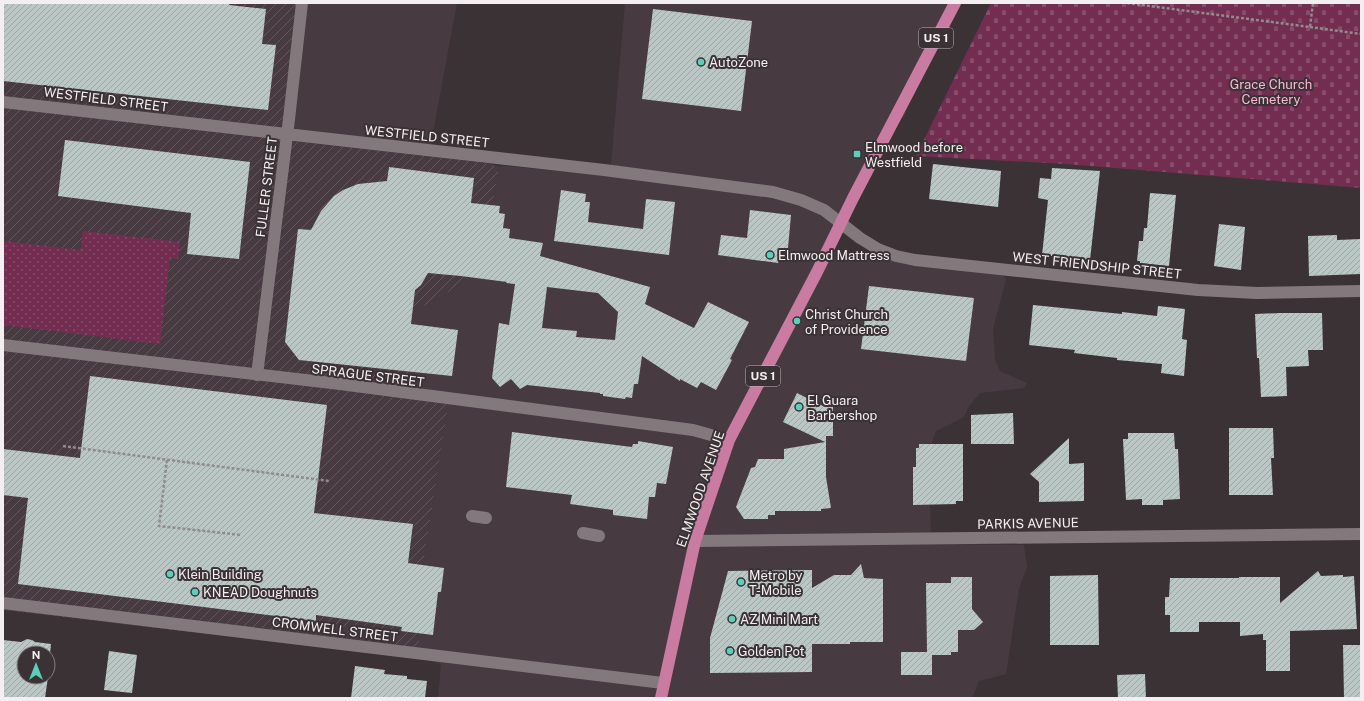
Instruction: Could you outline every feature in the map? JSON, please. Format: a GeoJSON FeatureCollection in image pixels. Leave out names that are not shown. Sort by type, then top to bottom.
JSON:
{"type":"FeatureCollection","features":[{"type":"Feature","properties":{"kind":"main road","name":"ELMWOOD AVENUE"},"geometry":{"type":"LineString","coordinates":[[661,698],[663,683],[695,541],[729,440],[818,272],[853,198],[955,3]]}},
{"type":"Feature","properties":{"kind":"street","name":"FULLER STREET"},"geometry":{"type":"LineString","coordinates":[[257,375],[302,3]]}},
{"type":"Feature","properties":{"kind":"street","name":"WESTFIELD STREET"},"geometry":{"type":"LineString","coordinates":[[3,102],[604,170],[773,192],[801,200],[824,210],[842,223]]}},
{"type":"Feature","properties":{"kind":"street","name":"WEST FRIENDSHIP STREET"},"geometry":{"type":"LineString","coordinates":[[842,223],[860,238],[878,250],[915,260],[1198,290],[1257,293],[1361,291]]}},
{"type":"Feature","properties":{"kind":"street","name":"SPRAGUE STREET"},"geometry":{"type":"LineString","coordinates":[[3,344],[340,384],[693,430],[729,440]]}},
{"type":"Feature","properties":{"kind":"street"},"geometry":{"type":"LineString","coordinates":[[472,516],[486,518]]}},
{"type":"Feature","properties":{"kind":"street"},"geometry":{"type":"LineString","coordinates":[[584,533],[599,536]]}},
{"type":"Feature","properties":{"kind":"street","name":"PARKIS AVENUE"},"geometry":{"type":"LineString","coordinates":[[695,541],[1361,534]]}},
{"type":"Feature","properties":{"kind":"street","name":"CROMWELL STREET"},"geometry":{"type":"LineString","coordinates":[[3,603],[663,683]]}},
{"type":"Feature","properties":{"kind":"path"},"geometry":{"type":"LineString","coordinates":[[1127,3],[1361,34]]}},
{"type":"Feature","properties":{"kind":"path"},"geometry":{"type":"LineString","coordinates":[[1310,27],[1313,3]]}},
{"type":"Feature","properties":{"kind":"path"},"geometry":{"type":"LineString","coordinates":[[63,446],[329,481]]}},
{"type":"Feature","properties":{"kind":"path"},"geometry":{"type":"LineString","coordinates":[[167,460],[159,526],[241,535]]}},
{"type":"Feature","properties":{"kind":"shaded area"},"geometry":{"type":"Polygon","coordinates":[[[3,3],[306,3],[293,141],[427,156],[429,154],[437,157],[491,164],[499,167],[482,265],[457,287],[412,313],[408,396],[416,399],[447,404],[447,413],[419,591],[419,657],[411,658],[3,610],[3,3]]]}},
{"type":"Feature","properties":{"kind":"shaded area"},"geometry":{"type":"Polygon","coordinates":[[[306,3],[457,3],[429,154],[427,156],[292,141],[306,3]]]}},
{"type":"Feature","properties":{"kind":"shaded area"},"geometry":{"type":"Polygon","coordinates":[[[625,3],[959,3],[906,111],[905,116],[900,120],[834,251],[842,255],[1001,274],[1006,279],[993,329],[995,359],[1000,371],[1027,383],[1024,388],[980,393],[969,406],[964,417],[936,431],[929,450],[931,544],[1024,545],[1027,567],[1019,589],[1006,674],[979,681],[972,698],[438,698],[441,664],[419,657],[419,591],[447,413],[447,404],[416,399],[408,396],[412,313],[457,287],[482,265],[499,167],[505,166],[610,176],[625,3]]]}},
{"type":"Feature","properties":{"kind":"green space","name":"Grace Church Cemetery"},"geometry":{"type":"Polygon","coordinates":[[[991,3],[1361,3],[1361,188],[1066,164],[916,156],[991,3]]]}},
{"type":"Feature","properties":{"kind":"green space"},"geometry":{"type":"Polygon","coordinates":[[[83,231],[180,242],[178,259],[170,258],[160,344],[3,325],[3,241],[81,250],[83,231]]]}},
{"type":"Feature","properties":{"kind":"building"},"geometry":{"type":"Polygon","coordinates":[[[3,3],[230,3],[229,5],[266,9],[262,44],[276,45],[268,110],[3,81],[3,3]]]}},
{"type":"Feature","properties":{"kind":"building"},"geometry":{"type":"Polygon","coordinates":[[[653,9],[752,21],[741,111],[642,99],[653,9]]]}},
{"type":"Feature","properties":{"kind":"building"},"geometry":{"type":"Polygon","coordinates":[[[65,140],[250,162],[239,259],[187,254],[191,213],[58,196],[65,140]]]}},
{"type":"Feature","properties":{"kind":"building"},"geometry":{"type":"Polygon","coordinates":[[[933,164],[1001,171],[998,207],[929,199],[933,164]]]}},
{"type":"Feature","properties":{"kind":"building"},"geometry":{"type":"Polygon","coordinates":[[[389,167],[474,178],[471,203],[500,206],[499,213],[505,214],[503,228],[510,229],[509,238],[543,243],[540,256],[650,287],[645,304],[694,328],[708,302],[749,322],[730,359],[732,360],[716,390],[701,382],[697,388],[680,379],[680,381],[642,356],[638,384],[634,384],[632,398],[626,397],[625,399],[603,396],[603,394],[600,393],[527,385],[520,389],[511,379],[500,387],[492,378],[499,323],[509,325],[515,284],[428,273],[421,285],[415,290],[411,324],[458,330],[452,376],[299,360],[285,342],[298,229],[311,230],[321,211],[334,196],[343,190],[358,184],[387,181],[389,167]],[[547,287],[542,328],[577,331],[576,337],[615,340],[618,312],[598,293],[547,287]]]}},
{"type":"Feature","properties":{"kind":"building"},"geometry":{"type":"Polygon","coordinates":[[[1052,168],[1100,171],[1090,260],[1042,255],[1048,200],[1038,198],[1040,178],[1051,179],[1052,168]]]}},
{"type":"Feature","properties":{"kind":"building"},"geometry":{"type":"Polygon","coordinates":[[[561,190],[586,194],[585,202],[590,202],[588,222],[643,229],[646,199],[675,202],[669,255],[554,241],[561,190]]]}},
{"type":"Feature","properties":{"kind":"building"},"geometry":{"type":"Polygon","coordinates":[[[1150,193],[1176,195],[1169,266],[1140,263],[1140,261],[1137,261],[1139,241],[1143,241],[1144,228],[1147,228],[1150,193]]]}},
{"type":"Feature","properties":{"kind":"building"},"geometry":{"type":"Polygon","coordinates":[[[750,210],[791,215],[788,248],[784,248],[778,263],[718,255],[721,235],[747,238],[750,210]]]}},
{"type":"Feature","properties":{"kind":"building"},"geometry":{"type":"Polygon","coordinates":[[[1219,224],[1245,227],[1241,270],[1214,266],[1219,224]]]}},
{"type":"Feature","properties":{"kind":"building"},"geometry":{"type":"Polygon","coordinates":[[[1337,235],[1337,240],[1361,239],[1361,274],[1309,276],[1308,236],[1337,235]]]}},
{"type":"Feature","properties":{"kind":"building"},"geometry":{"type":"Polygon","coordinates":[[[869,286],[974,298],[966,361],[861,349],[869,286]]]}},
{"type":"Feature","properties":{"kind":"building"},"geometry":{"type":"Polygon","coordinates":[[[1033,305],[1157,316],[1158,306],[1185,309],[1182,339],[1187,340],[1184,376],[1161,373],[1162,364],[1117,360],[1117,358],[1074,353],[1075,350],[1029,345],[1033,305]]]}},
{"type":"Feature","properties":{"kind":"building"},"geometry":{"type":"Polygon","coordinates":[[[1322,313],[1323,350],[1308,350],[1309,366],[1286,367],[1287,396],[1261,397],[1255,314],[1322,313]]]}},
{"type":"Feature","properties":{"kind":"building"},"geometry":{"type":"Polygon","coordinates":[[[90,376],[327,405],[314,513],[413,524],[408,563],[444,568],[441,592],[438,592],[433,635],[401,631],[402,627],[316,615],[316,621],[18,584],[28,498],[3,495],[3,449],[80,458],[90,376]]]}},
{"type":"Feature","properties":{"kind":"building"},"geometry":{"type":"Polygon","coordinates":[[[797,393],[825,407],[833,407],[833,436],[826,436],[826,477],[831,508],[821,509],[821,511],[775,511],[775,515],[768,515],[768,519],[744,519],[736,507],[751,468],[755,467],[758,459],[784,459],[784,449],[825,442],[783,422],[797,393]]]}},
{"type":"Feature","properties":{"kind":"building"},"geometry":{"type":"Polygon","coordinates":[[[1013,413],[1014,444],[971,444],[971,415],[1013,413]]]}},
{"type":"Feature","properties":{"kind":"building"},"geometry":{"type":"Polygon","coordinates":[[[1229,428],[1273,428],[1274,458],[1271,458],[1273,495],[1229,495],[1229,428]]]}},
{"type":"Feature","properties":{"kind":"building"},"geometry":{"type":"Polygon","coordinates":[[[512,432],[632,447],[633,444],[638,444],[638,441],[673,447],[666,484],[657,483],[655,497],[649,497],[647,519],[613,515],[613,510],[570,504],[572,495],[506,487],[512,432]]]}},
{"type":"Feature","properties":{"kind":"building"},"geometry":{"type":"Polygon","coordinates":[[[1128,433],[1174,433],[1175,449],[1178,449],[1180,499],[1163,500],[1163,505],[1142,505],[1142,499],[1126,500],[1123,439],[1128,439],[1128,433]]]}},
{"type":"Feature","properties":{"kind":"building"},"geometry":{"type":"Polygon","coordinates":[[[1069,438],[1069,464],[1084,463],[1084,501],[1039,502],[1039,482],[1030,474],[1069,438]]]}},
{"type":"Feature","properties":{"kind":"building"},"geometry":{"type":"Polygon","coordinates":[[[919,444],[963,444],[963,501],[956,501],[956,504],[913,505],[913,467],[916,467],[916,448],[919,448],[919,444]]]}},
{"type":"Feature","properties":{"kind":"building"},"geometry":{"type":"Polygon","coordinates":[[[861,564],[864,578],[883,579],[883,642],[812,644],[812,672],[710,673],[710,638],[728,571],[812,570],[812,588],[834,575],[851,575],[861,564]]]}},
{"type":"Feature","properties":{"kind":"building"},"geometry":{"type":"Polygon","coordinates":[[[1318,571],[1321,576],[1354,576],[1357,629],[1290,631],[1290,671],[1266,671],[1266,640],[1263,640],[1263,634],[1240,636],[1240,622],[1199,622],[1199,632],[1170,632],[1170,615],[1165,615],[1165,597],[1169,597],[1170,578],[1280,577],[1280,603],[1318,571]]]}},
{"type":"Feature","properties":{"kind":"building"},"geometry":{"type":"Polygon","coordinates":[[[1098,575],[1099,645],[1050,645],[1050,576],[1098,575]]]}},
{"type":"Feature","properties":{"kind":"building"},"geometry":{"type":"Polygon","coordinates":[[[951,577],[972,577],[972,609],[983,622],[974,630],[958,630],[958,652],[951,652],[951,655],[932,655],[932,675],[901,675],[901,652],[927,652],[926,583],[951,583],[951,577]]]}},
{"type":"Feature","properties":{"kind":"building"},"geometry":{"type":"Polygon","coordinates":[[[27,639],[35,642],[51,644],[16,645],[16,685],[47,685],[45,698],[3,698],[3,640],[21,642],[27,639]]]}},
{"type":"Feature","properties":{"kind":"building"},"geometry":{"type":"Polygon","coordinates":[[[1343,645],[1361,645],[1361,698],[1344,698],[1343,645]]]}},
{"type":"Feature","properties":{"kind":"building"},"geometry":{"type":"Polygon","coordinates":[[[109,651],[137,655],[132,693],[104,690],[109,651]]]}},
{"type":"Feature","properties":{"kind":"building"},"geometry":{"type":"Polygon","coordinates":[[[355,666],[385,670],[384,674],[407,676],[407,679],[427,681],[425,698],[351,698],[355,666]]]}},
{"type":"Feature","properties":{"kind":"building"},"geometry":{"type":"Polygon","coordinates":[[[1145,674],[1146,698],[1118,698],[1117,675],[1145,674]]]}},
{"type":"Feature","properties":{"kind":"place","name":"AutoZone"},"geometry":{"type":"Point","coordinates":[701,62]}},
{"type":"Feature","properties":{"kind":"place","name":"Elmwood before Westfield"},"geometry":{"type":"Point","coordinates":[857,154]}},
{"type":"Feature","properties":{"kind":"place","name":"Elmwood Mattress"},"geometry":{"type":"Point","coordinates":[770,255]}},
{"type":"Feature","properties":{"kind":"place","name":"Christ Church of Providence"},"geometry":{"type":"Point","coordinates":[797,321]}},
{"type":"Feature","properties":{"kind":"place","name":"El Guara Barbershop"},"geometry":{"type":"Point","coordinates":[799,407]}},
{"type":"Feature","properties":{"kind":"place","name":"Klein Building"},"geometry":{"type":"Point","coordinates":[170,574]}},
{"type":"Feature","properties":{"kind":"place","name":"Metro by T-Mobile"},"geometry":{"type":"Point","coordinates":[741,582]}},
{"type":"Feature","properties":{"kind":"place","name":"KNEAD Doughnuts"},"geometry":{"type":"Point","coordinates":[195,592]}},
{"type":"Feature","properties":{"kind":"place","name":"AZ Mini Mart"},"geometry":{"type":"Point","coordinates":[732,619]}},
{"type":"Feature","properties":{"kind":"place","name":"Golden Pot"},"geometry":{"type":"Point","coordinates":[730,651]}}]}
